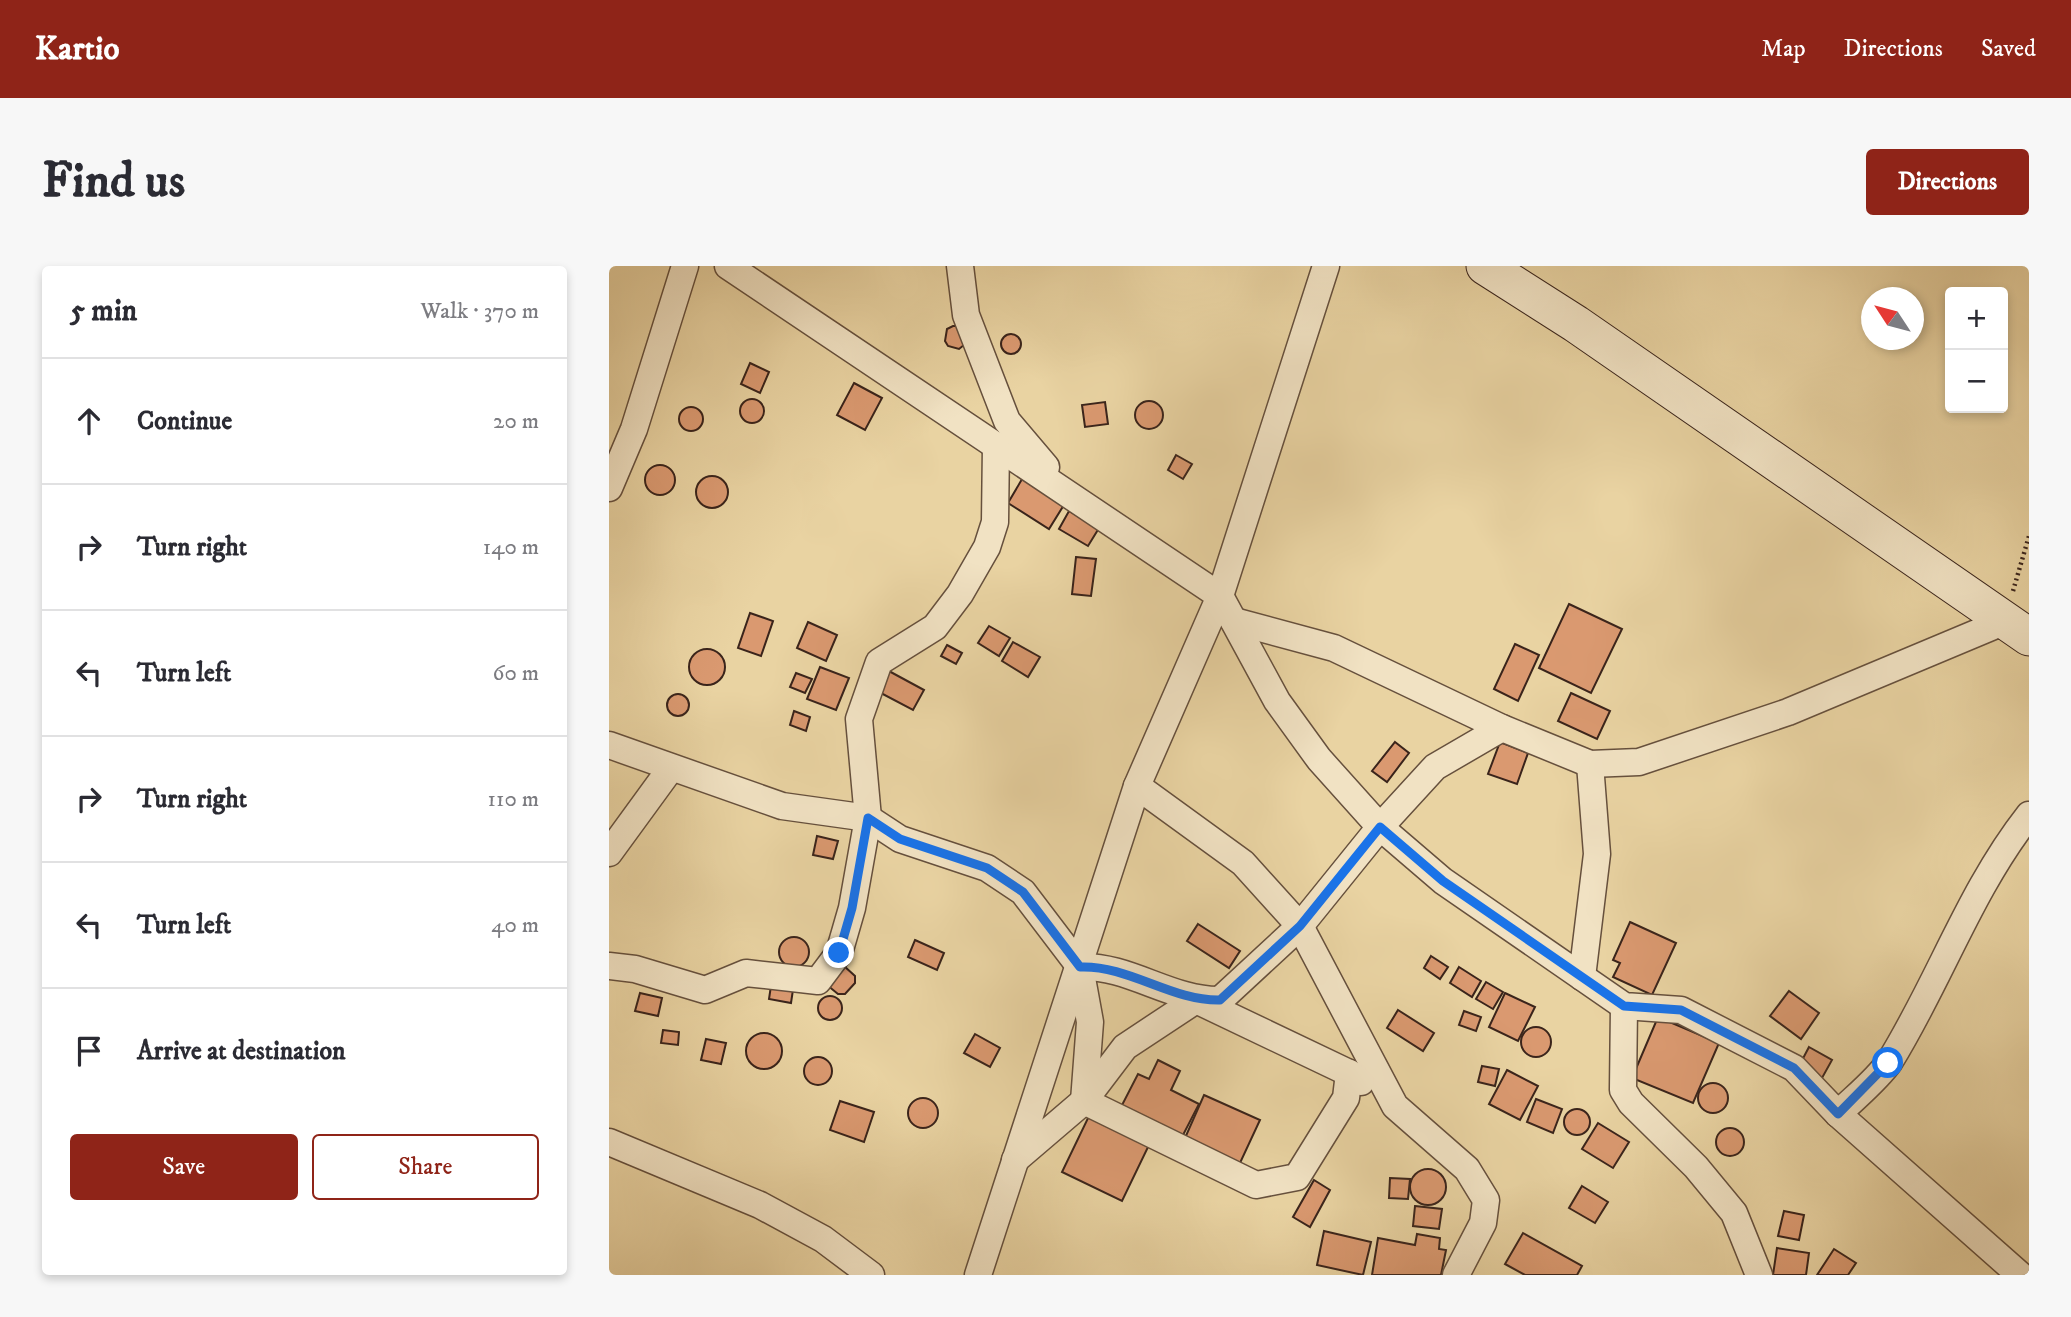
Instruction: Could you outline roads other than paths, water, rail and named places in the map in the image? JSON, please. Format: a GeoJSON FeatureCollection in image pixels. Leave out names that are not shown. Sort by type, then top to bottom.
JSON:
{"type":"FeatureCollection","features":[{"type":"Feature","properties":{"kind":"street"},"geometry":{"type":"LineString","coordinates":[[609,488],[634,429],[685,266]]}},
{"type":"Feature","properties":{"kind":"street"},"geometry":{"type":"LineString","coordinates":[[727,266],[1220,596],[1277,701],[1319,759],[1380,827],[1443,881],[1624,1006],[1681,1010],[1794,1068],[1838,1114],[2020,1275]]}},
{"type":"Feature","properties":{"kind":"street"},"geometry":{"type":"LineString","coordinates":[[960,266],[966,315],[1007,421],[1068,492]]}},
{"type":"Feature","properties":{"kind":"street"},"geometry":{"type":"LineString","coordinates":[[978,1275],[1137,786],[1220,596],[1326,266]]}},
{"type":"Feature","properties":{"kind":"street"},"geometry":{"type":"LineString","coordinates":[[1485,266],[1576,324],[2016,630]]}},
{"type":"Feature","properties":{"kind":"street"},"geometry":{"type":"LineString","coordinates":[[609,966],[635,969],[705,990],[746,973],[818,981],[839,953],[852,908],[868,818],[859,719],[879,662],[935,627],[960,594],[987,547],[995,522],[996,444]]}},
{"type":"Feature","properties":{"kind":"street"},"geometry":{"type":"LineString","coordinates":[[1234,621],[1334,648],[1501,728],[1590,764],[1639,762],[2016,630]]}},
{"type":"Feature","properties":{"kind":"street"},"geometry":{"type":"LineString","coordinates":[[1014,1161],[1084,1101],[1125,1047],[1196,1000],[1220,1000],[1300,926],[1380,827],[1435,767],[1501,728]]}},
{"type":"Feature","properties":{"kind":"street"},"geometry":{"type":"LineString","coordinates":[[609,745],[782,806],[868,818],[900,839],[987,868],[1023,892],[1080,967],[1090,1022],[1084,1101]]}},
{"type":"Feature","properties":{"kind":"street"},"geometry":{"type":"LineString","coordinates":[[1582,977],[1597,854],[1590,764]]}},
{"type":"Feature","properties":{"kind":"street"},"geometry":{"type":"LineString","coordinates":[[609,853],[671,768]]}},
{"type":"Feature","properties":{"kind":"street"},"geometry":{"type":"LineString","coordinates":[[1137,786],[1243,863],[1300,926],[1395,1106]]}},
{"type":"Feature","properties":{"kind":"street"},"geometry":{"type":"LineString","coordinates":[[1838,1114],[1888,1063],[1968,907],[2009,841],[2029,815]]}},
{"type":"Feature","properties":{"kind":"street"},"geometry":{"type":"LineString","coordinates":[[1080,967],[1103,966],[1196,1000],[1349,1073],[1395,1106],[1467,1169],[1486,1200],[1483,1223],[1456,1275]]}},
{"type":"Feature","properties":{"kind":"street"},"geometry":{"type":"LineString","coordinates":[[1624,1006],[1623,1090],[1631,1103],[1696,1167],[1734,1213],[1759,1275]]}},
{"type":"Feature","properties":{"kind":"street"},"geometry":{"type":"LineString","coordinates":[[1084,1101],[1256,1185],[1297,1177],[1346,1098],[1349,1073]]}},
{"type":"Feature","properties":{"kind":"street"},"geometry":{"type":"LineString","coordinates":[[609,1142],[760,1205],[824,1239],[871,1275]]}}]}
